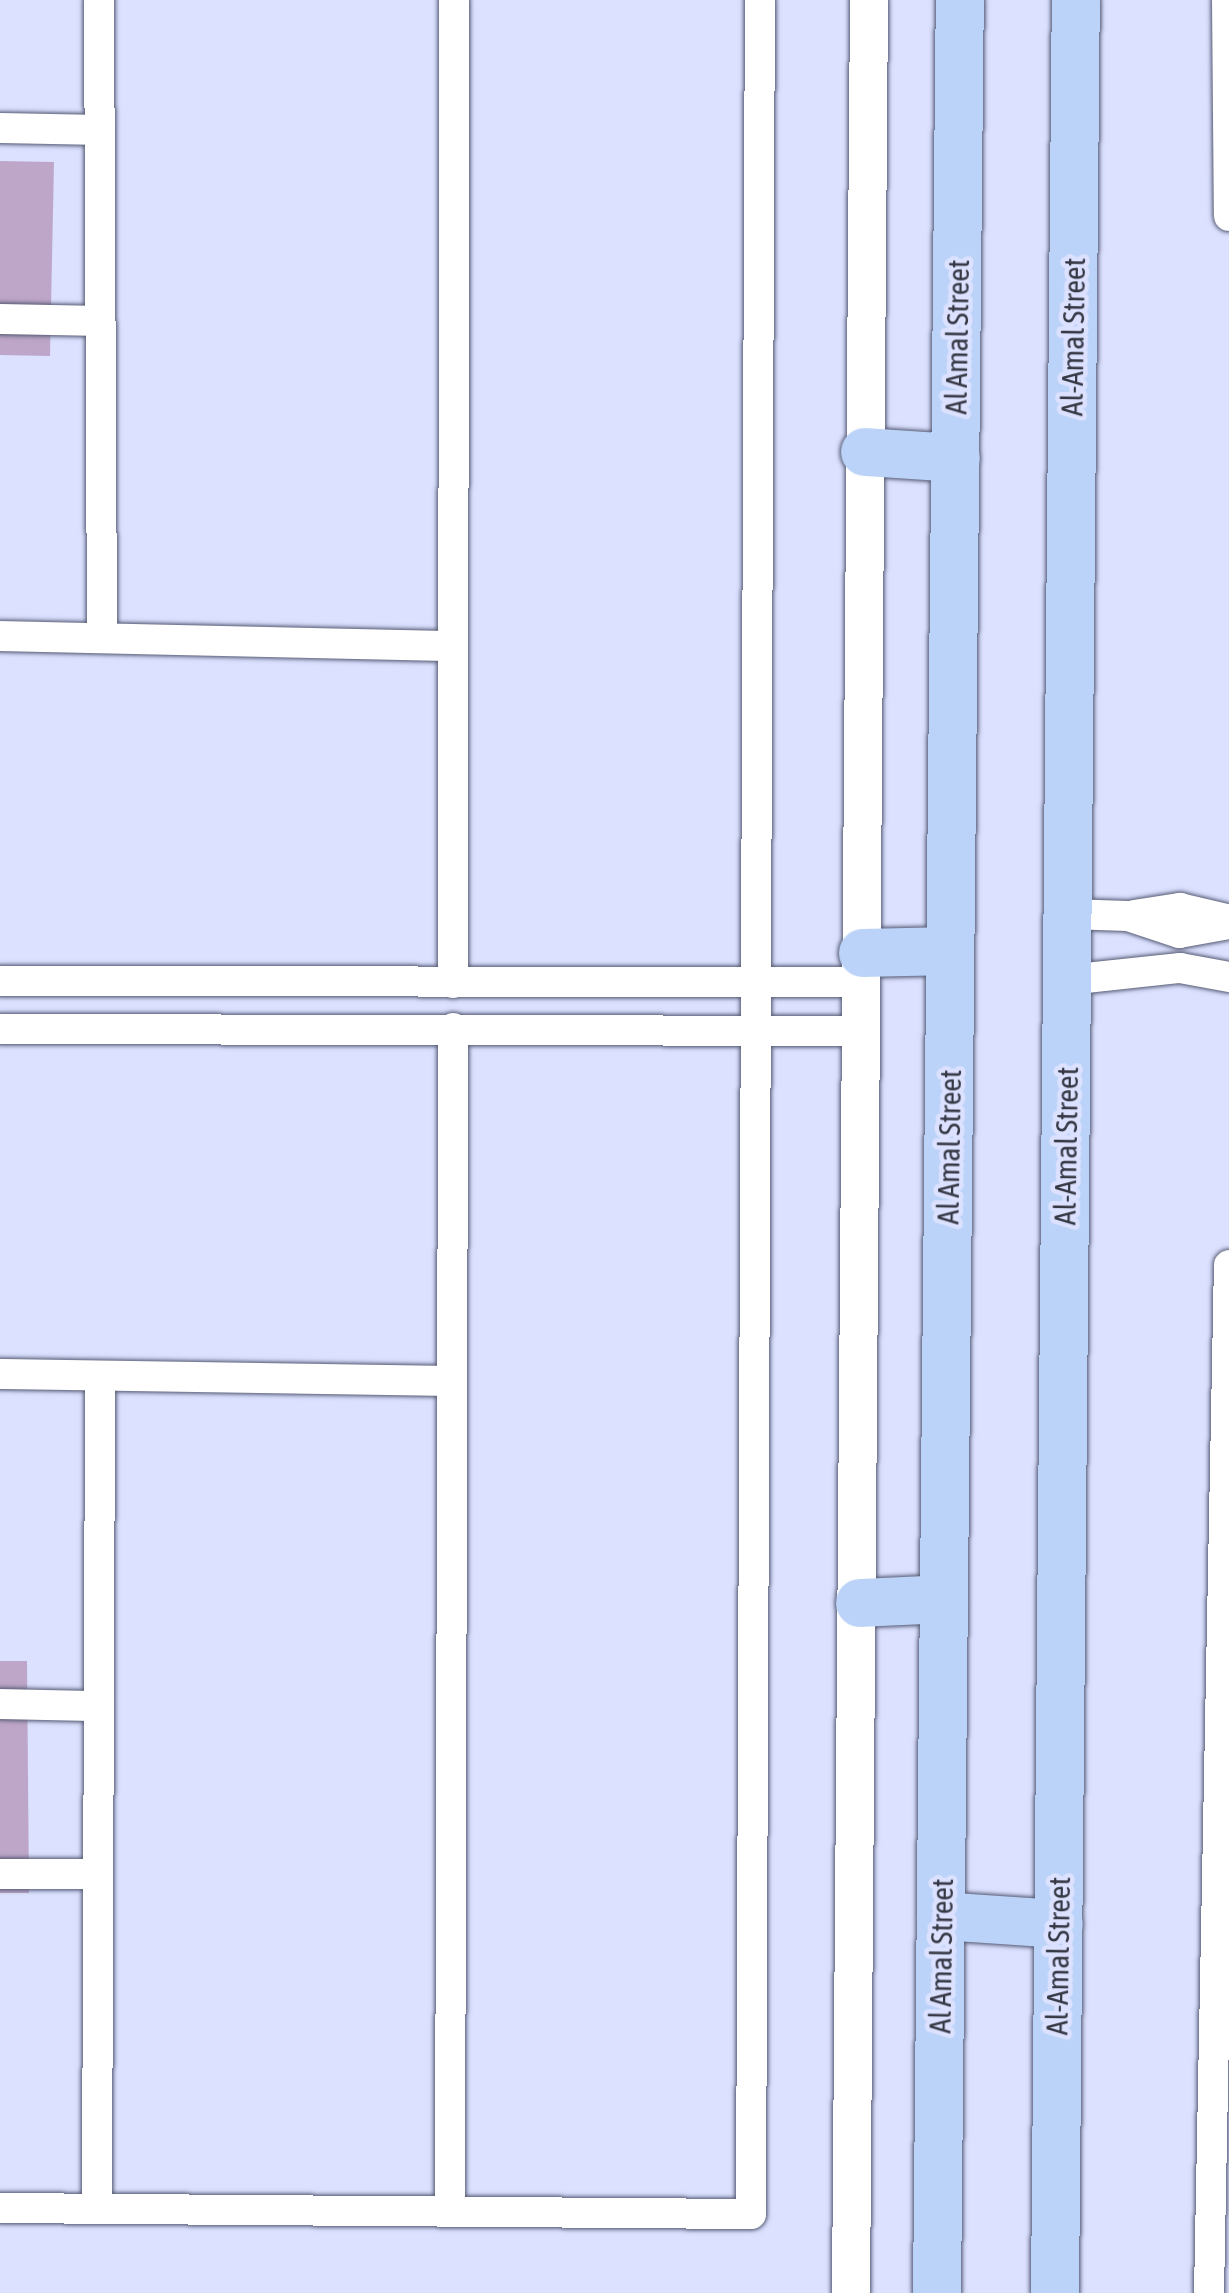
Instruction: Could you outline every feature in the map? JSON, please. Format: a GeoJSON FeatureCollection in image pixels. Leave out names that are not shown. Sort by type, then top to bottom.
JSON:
{"type":"FeatureCollection","features":[{"type":"Feature","properties":{"kind":"main road","name":"Al Amal Street"},"geometry":{"type":"LineString","coordinates":[[937,2293],[960,0]]}},
{"type":"Feature","properties":{"kind":"main road","name":"Al-Amal Street"},"geometry":{"type":"LineString","coordinates":[[1055,2293],[1076,0]]}},
{"type":"Feature","properties":{"kind":"main road"},"geometry":{"type":"LineString","coordinates":[[865,452],[956,458]]}},
{"type":"Feature","properties":{"kind":"main road"},"geometry":{"type":"LineString","coordinates":[[863,968],[950,951]]}},
{"type":"Feature","properties":{"kind":"main road"},"geometry":{"type":"LineString","coordinates":[[860,1602],[944,1599]]}},
{"type":"Feature","properties":{"kind":"main road"},"geometry":{"type":"LineString","coordinates":[[941,1916],[1058,1924]]}},
{"type":"Feature","properties":{"kind":"street"},"geometry":{"type":"LineString","coordinates":[[99,0],[102,637]]}},
{"type":"Feature","properties":{"kind":"street"},"geometry":{"type":"LineString","coordinates":[[453,983],[454,0]]}},
{"type":"Feature","properties":{"kind":"street"},"geometry":{"type":"LineString","coordinates":[[0,2208],[751,2214],[760,0]]}},
{"type":"Feature","properties":{"kind":"street"},"geometry":{"type":"LineString","coordinates":[[852,2293],[869,0]]}},
{"type":"Feature","properties":{"kind":"street"},"geometry":{"type":"LineString","coordinates":[[1227,0],[1229,216]]}},
{"type":"Feature","properties":{"kind":"street"},"geometry":{"type":"LineString","coordinates":[[0,128],[100,130]]}},
{"type":"Feature","properties":{"kind":"street"},"geometry":{"type":"LineString","coordinates":[[0,319],[100,321]]}},
{"type":"Feature","properties":{"kind":"street"},"geometry":{"type":"LineString","coordinates":[[0,636],[453,646]]}},
{"type":"Feature","properties":{"kind":"street"},"geometry":{"type":"LineString","coordinates":[[1068,914],[1128,916],[1180,933],[1229,922]]}},
{"type":"Feature","properties":{"kind":"street"},"geometry":{"type":"LineString","coordinates":[[0,981],[756,984],[863,968]]}},
{"type":"Feature","properties":{"kind":"street"},"geometry":{"type":"LineString","coordinates":[[1067,980],[1126,978],[1180,968],[1229,978]]}},
{"type":"Feature","properties":{"kind":"street"},"geometry":{"type":"LineString","coordinates":[[0,1028],[862,1031]]}},
{"type":"Feature","properties":{"kind":"street"},"geometry":{"type":"LineString","coordinates":[[450,2212],[453,1028]]}},
{"type":"Feature","properties":{"kind":"street"},"geometry":{"type":"LineString","coordinates":[[1209,2293],[1224,2054],[1229,1265]]}},
{"type":"Feature","properties":{"kind":"street"},"geometry":{"type":"LineString","coordinates":[[0,1374],[452,1380]]}},
{"type":"Feature","properties":{"kind":"street"},"geometry":{"type":"LineString","coordinates":[[96,2209],[100,1376]]}},
{"type":"Feature","properties":{"kind":"street"},"geometry":{"type":"LineString","coordinates":[[0,1704],[99,1706]]}},
{"type":"Feature","properties":{"kind":"street"},"geometry":{"type":"LineString","coordinates":[[0,1874],[98,1874]]}},
{"type":"Feature","properties":{"kind":"shaded area"},"geometry":{"type":"Polygon","coordinates":[[[0,161],[54,162],[50,356],[0,355],[0,161]]]}},
{"type":"Feature","properties":{"kind":"shaded area"},"geometry":{"type":"Polygon","coordinates":[[[0,1661],[27,1661],[29,1893],[0,1893],[0,1661]]]}}]}
